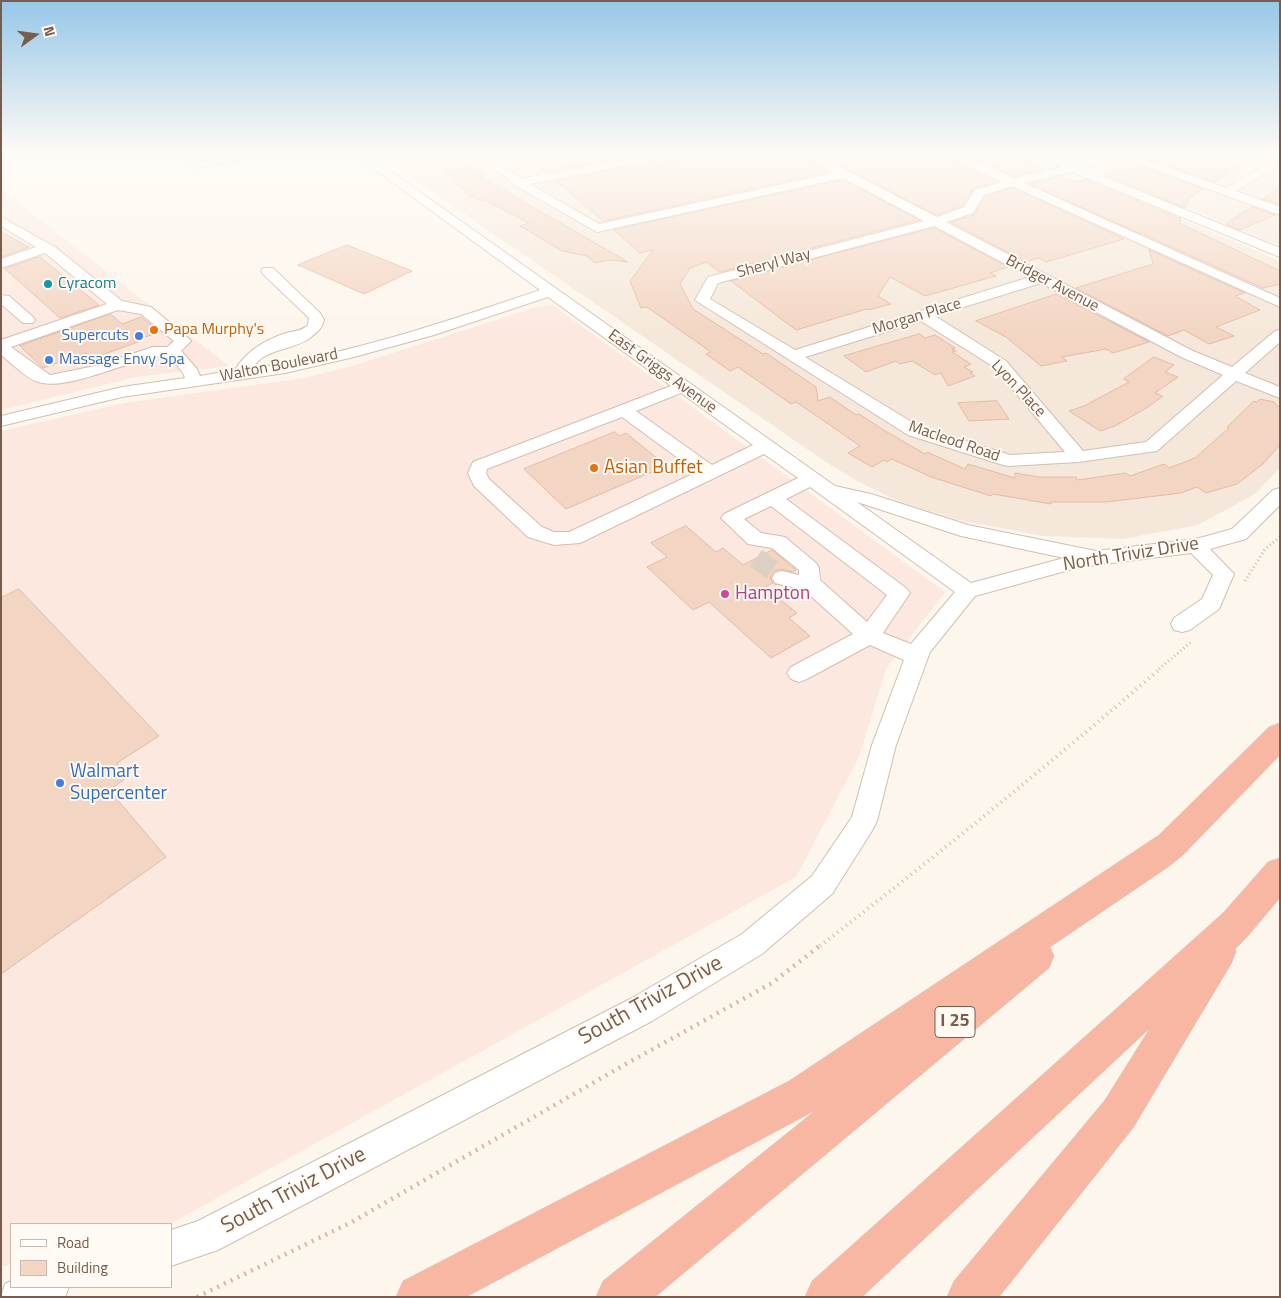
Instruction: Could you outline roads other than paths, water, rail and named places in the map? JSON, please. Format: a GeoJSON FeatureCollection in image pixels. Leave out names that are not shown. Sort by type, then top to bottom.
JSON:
{"type":"FeatureCollection","features":[{"type":"Feature","properties":{"kind":"highway","name":"I 25"},"geometry":{"type":"LineString","coordinates":[[619,1297],[1171,845],[1280,736]]}},
{"type":"Feature","properties":{"kind":"highway"},"geometry":{"type":"LineString","coordinates":[[419,1297],[802,1094],[1171,845]]}},
{"type":"Feature","properties":{"kind":"highway"},"geometry":{"type":"LineString","coordinates":[[828,1297],[1234,926],[1280,873]]}},
{"type":"Feature","properties":{"kind":"highway"},"geometry":{"type":"LineString","coordinates":[[970,1297],[1119,1114],[1234,926]]}},
{"type":"Feature","properties":{"kind":"street","name":"East Griggs Avenue"},"geometry":{"type":"LineString","coordinates":[[443,213],[968,592]]}},
{"type":"Feature","properties":{"kind":"street"},"geometry":{"type":"LineString","coordinates":[[570,213],[597,228],[668,213]]}},
{"type":"Feature","properties":{"kind":"street","name":"Bridger Avenue"},"geometry":{"type":"LineString","coordinates":[[917,213],[1187,354],[1280,393]]}},
{"type":"Feature","properties":{"kind":"street","name":"Sheryl Way"},"geometry":{"type":"LineString","coordinates":[[713,280],[935,222],[962,213]]}},
{"type":"Feature","properties":{"kind":"street"},"geometry":{"type":"LineString","coordinates":[[1080,213],[1280,303]]}},
{"type":"Feature","properties":{"kind":"street"},"geometry":{"type":"LineString","coordinates":[[1181,213],[1280,253]]}},
{"type":"Feature","properties":{"kind":"street"},"geometry":{"type":"LineString","coordinates":[[1,221],[47,248],[118,306]]}},
{"type":"Feature","properties":{"kind":"street"},"geometry":{"type":"LineString","coordinates":[[1,264],[47,248]]}},
{"type":"Feature","properties":{"kind":"street"},"geometry":{"type":"LineString","coordinates":[[241,375],[249,361],[269,348],[283,346],[300,338],[316,325],[318,320],[268,271]]}},
{"type":"Feature","properties":{"kind":"street","name":"Morgan Place"},"geometry":{"type":"LineString","coordinates":[[793,356],[1042,278]]}},
{"type":"Feature","properties":{"kind":"street","name":"Macleod Road"},"geometry":{"type":"LineString","coordinates":[[713,280],[702,300],[914,431],[1009,461],[1078,457],[1151,447],[1280,334]]}},
{"type":"Feature","properties":{"kind":"street","name":"Walton Boulevard"},"geometry":{"type":"LineString","coordinates":[[8,419],[122,392],[294,366],[429,332],[552,290]]}},
{"type":"Feature","properties":{"kind":"street"},"geometry":{"type":"LineString","coordinates":[[2,299],[28,320]]}},
{"type":"Feature","properties":{"kind":"street"},"geometry":{"type":"LineString","coordinates":[[1,346],[118,306],[146,310],[184,342],[171,352]]}},
{"type":"Feature","properties":{"kind":"street","name":"Lyon Place"},"geometry":{"type":"LineString","coordinates":[[922,316],[1000,364],[1078,457]]}},
{"type":"Feature","properties":{"kind":"street"},"geometry":{"type":"LineString","coordinates":[[1,346],[41,378],[50,380],[99,370],[152,352],[171,352],[177,355],[191,372],[194,382]]}},
{"type":"Feature","properties":{"kind":"street"},"geometry":{"type":"LineString","coordinates":[[683,387],[479,466],[477,473],[481,482],[535,532],[544,538],[558,540],[573,538],[766,446]]}},
{"type":"Feature","properties":{"kind":"street"},"geometry":{"type":"LineString","coordinates":[[1,405],[8,419]]}},
{"type":"Feature","properties":{"kind":"street"},"geometry":{"type":"LineString","coordinates":[[624,410],[710,473]]}},
{"type":"Feature","properties":{"kind":"street"},"geometry":{"type":"LineString","coordinates":[[810,583],[809,568],[778,542],[755,548],[731,518],[812,479]]}},
{"type":"Feature","properties":{"kind":"street"},"geometry":{"type":"LineString","coordinates":[[830,492],[854,494],[942,524],[989,537],[1097,558]]}},
{"type":"Feature","properties":{"kind":"street","name":"North Triviz Drive"},"geometry":{"type":"LineString","coordinates":[[968,592],[1080,560],[1196,546],[1239,534],[1280,494]]}},
{"type":"Feature","properties":{"kind":"street"},"geometry":{"type":"LineString","coordinates":[[772,498],[899,593],[869,636],[799,673]]}},
{"type":"Feature","properties":{"kind":"street"},"geometry":{"type":"LineString","coordinates":[[1182,624],[1211,604],[1224,574],[1196,546]]}},
{"type":"Feature","properties":{"kind":"street"},"geometry":{"type":"LineString","coordinates":[[782,578],[810,583],[869,636],[917,656]]}},
{"type":"Feature","properties":{"kind":"street","name":"South Triviz Drive"},"geometry":{"type":"LineString","coordinates":[[172,1248],[205,1237],[633,1014],[752,944],[822,885],[864,821],[884,745],[920,649],[968,592]]}},
{"type":"Feature","properties":{"kind":"street"},"geometry":{"type":"LineString","coordinates":[[18,1297],[47,1288]]}},
{"type":"Feature","properties":{"kind":"tunnel"},"geometry":{"type":"LineString","coordinates":[[756,558],[782,578]]}},
{"type":"Feature","properties":{"kind":"place","name":"Cyracom"},"geometry":{"type":"Point","coordinates":[48,284]}},
{"type":"Feature","properties":{"kind":"place","name":"Papa Murphy's"},"geometry":{"type":"Point","coordinates":[154,330]}},
{"type":"Feature","properties":{"kind":"place","name":"Supercuts"},"geometry":{"type":"Point","coordinates":[139,336]}},
{"type":"Feature","properties":{"kind":"place","name":"Massage Envy Spa"},"geometry":{"type":"Point","coordinates":[49,360]}},
{"type":"Feature","properties":{"kind":"place","name":"Asian Buffet"},"geometry":{"type":"Point","coordinates":[594,468]}},
{"type":"Feature","properties":{"kind":"place","name":"Hampton"},"geometry":{"type":"Point","coordinates":[725,594]}},
{"type":"Feature","properties":{"kind":"place","name":"Walmart Supercenter"},"geometry":{"type":"Point","coordinates":[60,783]}}]}
